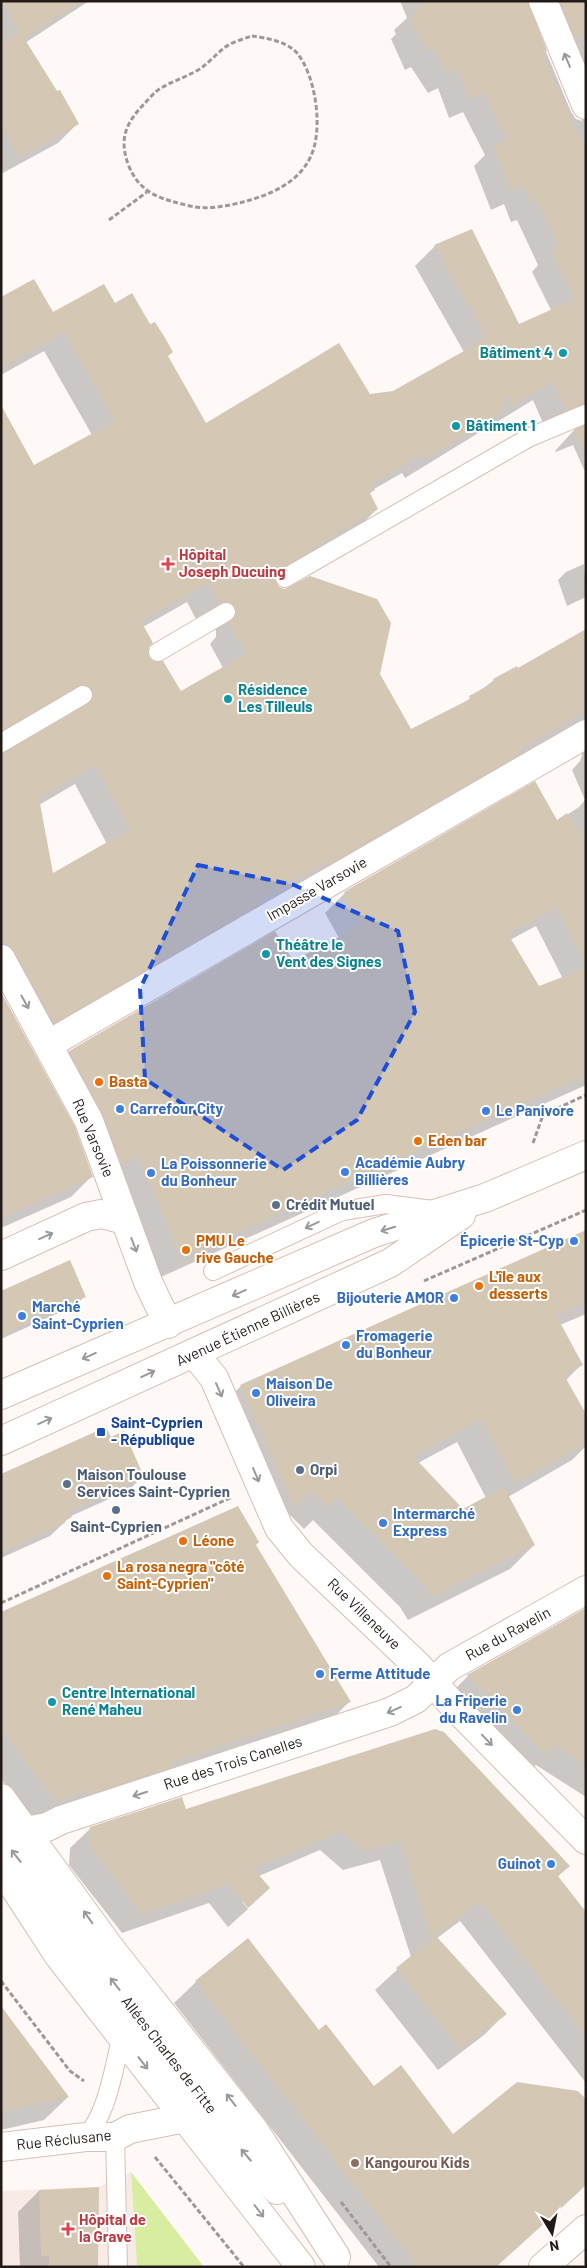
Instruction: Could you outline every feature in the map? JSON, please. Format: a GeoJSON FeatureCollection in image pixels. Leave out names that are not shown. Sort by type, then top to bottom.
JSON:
{"type":"FeatureCollection","features":[{"type":"Feature","properties":{"kind":"street"},"geometry":{"type":"LineString","coordinates":[[543,1],[586,105]]}},
{"type":"Feature","properties":{"kind":"street","name":"Impasse Varsovie"},"geometry":{"type":"LineString","coordinates":[[49,1044],[586,734]]}},
{"type":"Feature","properties":{"kind":"street","name":"Rue Varsovie"},"geometry":{"type":"LineString","coordinates":[[1,959],[49,1044],[89,1121],[148,1282],[168,1324]]}},
{"type":"Feature","properties":{"kind":"street","name":"Avenue Étienne Billières"},"geometry":{"type":"LineString","coordinates":[[1,1395],[374,1233],[485,1198],[586,1155]]}},
{"type":"Feature","properties":{"kind":"street","name":"Avenue Étienne Billières"},"geometry":{"type":"LineString","coordinates":[[1,1441],[390,1264],[485,1198]]}},
{"type":"Feature","properties":{"kind":"street"},"geometry":{"type":"LineString","coordinates":[[1,1256],[86,1218],[101,1214],[125,1220]]}},
{"type":"Feature","properties":{"kind":"street","name":"Rue Villeneuve"},"geometry":{"type":"LineString","coordinates":[[194,1353],[214,1378],[278,1528],[301,1555],[418,1666],[586,1840]]}},
{"type":"Feature","properties":{"kind":"street","name":"Rue du Ravelin"},"geometry":{"type":"LineString","coordinates":[[434,1683],[449,1667],[586,1590]]}},
{"type":"Feature","properties":{"kind":"street","name":"Rue des Trois Canelles"},"geometry":{"type":"LineString","coordinates":[[14,1834],[47,1827],[61,1820],[390,1712],[416,1699],[434,1683]]}},
{"type":"Feature","properties":{"kind":"street"},"geometry":{"type":"LineString","coordinates":[[1,1798],[14,1834],[110,1948],[254,2130],[340,2262]]}},
{"type":"Feature","properties":{"kind":"street","name":"Allées Charles de Fitte"},"geometry":{"type":"LineString","coordinates":[[1,1866],[59,1956],[301,2267]]}},
{"type":"Feature","properties":{"kind":"street"},"geometry":{"type":"LineString","coordinates":[[1,1900],[59,1956]]}},
{"type":"Feature","properties":{"kind":"street","name":"Rue Réclusane"},"geometry":{"type":"LineString","coordinates":[[1,2147],[86,2136],[115,2136],[130,2129],[185,2118]]}},
{"type":"Feature","properties":{"kind":"street"},"geometry":{"type":"LineString","coordinates":[[543,2267],[586,2229]]}},
{"type":"Feature","properties":{"kind":"lane"},"geometry":{"type":"LineString","coordinates":[[285,578],[528,438],[585,414]]}},
{"type":"Feature","properties":{"kind":"lane"},"geometry":{"type":"LineString","coordinates":[[158,652],[226,612]]}},
{"type":"Feature","properties":{"kind":"lane"},"geometry":{"type":"LineString","coordinates":[[1,743],[83,695]]}},
{"type":"Feature","properties":{"kind":"lane"},"geometry":{"type":"LineString","coordinates":[[213,1271],[342,1211],[386,1204],[444,1211]]}},
{"type":"Feature","properties":{"kind":"lane"},"geometry":{"type":"LineString","coordinates":[[86,2136],[93,2128],[106,2100],[122,2036]]}},
{"type":"Feature","properties":{"kind":"lane"},"geometry":{"type":"LineString","coordinates":[[115,2136],[118,2267]]}},
{"type":"Feature","properties":{"kind":"path"},"geometry":{"type":"LineString","coordinates":[[252,36],[275,40],[296,52],[308,74],[315,104],[318,134],[310,158],[292,180],[268,195],[231,205],[198,208],[166,200],[147,192],[130,170],[123,151],[124,134],[133,116],[158,89],[199,69],[226,46],[252,36]]}},
{"type":"Feature","properties":{"kind":"path"},"geometry":{"type":"LineString","coordinates":[[109,220],[147,192]]}},
{"type":"Feature","properties":{"kind":"path"},"geometry":{"type":"LineString","coordinates":[[520,1184],[543,1115],[586,1095]]}},
{"type":"Feature","properties":{"kind":"path"},"geometry":{"type":"LineString","coordinates":[[1,1603],[234,1496]]}},
{"type":"Feature","properties":{"kind":"path"},"geometry":{"type":"LineString","coordinates":[[1,1981],[70,2071],[90,2086]]}},
{"type":"Feature","properties":{"kind":"path"},"geometry":{"type":"LineString","coordinates":[[154,2155],[244,2267]]}},
{"type":"Feature","properties":{"kind":"highlighted area"},"geometry":{"type":"Polygon","coordinates":[[[198,865],[294,885],[398,931],[415,1012],[357,1120],[283,1170],[145,1079],[140,989],[198,865]]]}},
{"type":"Feature","properties":{"kind":"shaded area","name":"Hôpital de la Grave"},"geometry":{"type":"Polygon","coordinates":[[[131,2172],[137,2267],[1,2267],[1,2191],[99,2187],[131,2172]]]}},
{"type":"Feature","properties":{"kind":"green space"},"geometry":{"type":"Polygon","coordinates":[[[131,2172],[204,2267],[137,2267],[131,2172]]]}},
{"type":"Feature","properties":{"kind":"building"},"geometry":{"type":"Polygon","coordinates":[[[1,1],[82,1],[24,38],[57,91],[60,90],[79,124],[19,157],[1,126],[1,43],[19,32],[1,1]]]}},
{"type":"Feature","properties":{"kind":"building"},"geometry":{"type":"Polygon","coordinates":[[[430,1],[528,1],[547,51],[542,53],[586,152],[586,403],[566,411],[553,381],[512,406],[508,395],[501,413],[425,459],[422,454],[371,484],[375,490],[370,493],[378,509],[280,569],[274,578],[279,587],[285,589],[310,576],[377,599],[391,623],[380,674],[411,729],[470,699],[469,696],[495,682],[493,679],[517,666],[518,668],[586,629],[586,711],[518,750],[520,754],[329,864],[328,861],[295,879],[258,902],[259,905],[54,1023],[15,952],[9,945],[1,943],[1,754],[88,704],[94,694],[89,686],[78,686],[1,731],[1,405],[34,465],[115,421],[64,332],[1,368],[1,297],[34,279],[53,312],[104,284],[115,303],[132,293],[150,324],[155,322],[173,352],[168,356],[206,423],[339,343],[370,394],[393,391],[487,338],[434,245],[472,229],[519,324],[575,299],[551,251],[559,247],[537,201],[531,203],[524,185],[511,191],[493,146],[507,140],[483,93],[469,99],[458,69],[448,74],[432,48],[425,51],[410,18],[416,15],[413,9],[430,1]],[[207,583],[141,621],[153,643],[149,647],[149,657],[153,661],[163,661],[181,691],[246,654],[229,623],[235,617],[235,607],[226,601],[219,604],[207,583]],[[95,765],[39,798],[53,873],[130,829],[95,765]]]}},
{"type":"Feature","properties":{"kind":"building"},"geometry":{"type":"Polygon","coordinates":[[[560,1],[586,1],[586,34],[575,39],[560,1]]]}},
{"type":"Feature","properties":{"kind":"building"},"geometry":{"type":"Polygon","coordinates":[[[586,425],[586,456],[574,430],[586,425]]]}},
{"type":"Feature","properties":{"kind":"building"},"geometry":{"type":"Polygon","coordinates":[[[535,781],[557,820],[567,813],[586,841],[586,965],[556,907],[508,934],[539,986],[586,968],[586,1075],[181,1258],[138,1156],[121,1164],[103,1114],[69,1051],[275,931],[293,961],[346,933],[361,922],[344,892],[535,781]]]}},
{"type":"Feature","properties":{"kind":"building"},"geometry":{"type":"Polygon","coordinates":[[[1,992],[75,1127],[93,1177],[1,1218],[1,992]]]}},
{"type":"Feature","properties":{"kind":"building"},"geometry":{"type":"Polygon","coordinates":[[[586,1230],[586,1302],[556,1315],[583,1365],[564,1375],[586,1414],[586,1443],[515,1484],[481,1419],[413,1456],[463,1509],[504,1487],[535,1545],[432,1597],[424,1584],[337,1497],[328,1506],[311,1490],[294,1507],[240,1385],[586,1230]]]}},
{"type":"Feature","properties":{"kind":"building","name":"Marché Saint-Cyprien"},"geometry":{"type":"Polygon","coordinates":[[[70,1260],[86,1297],[1,1335],[1,1291],[70,1260]]]}},
{"type":"Feature","properties":{"kind":"building","name":"Maison Toulouse Services Saint-Cyprien"},"geometry":{"type":"Polygon","coordinates":[[[106,1427],[111,1437],[124,1431],[144,1477],[69,1511],[72,1517],[64,1521],[65,1523],[1,1552],[1,1474],[106,1427]]]}},
{"type":"Feature","properties":{"kind":"building"},"geometry":{"type":"Polygon","coordinates":[[[238,1506],[259,1542],[256,1545],[351,1702],[171,1762],[173,1767],[92,1793],[92,1789],[56,1801],[1,1729],[1,1612],[238,1506]]]}},
{"type":"Feature","properties":{"kind":"building"},"geometry":{"type":"Polygon","coordinates":[[[586,1608],[586,1765],[554,1744],[547,1755],[467,1675],[586,1608]]]}},
{"type":"Feature","properties":{"kind":"building"},"geometry":{"type":"Polygon","coordinates":[[[435,1729],[444,1732],[570,1866],[558,1876],[586,1912],[586,2037],[480,1902],[432,1939],[400,1841],[364,1851],[341,1831],[253,1868],[270,1888],[248,1908],[229,1884],[142,1914],[89,1845],[90,1827],[182,1797],[186,1809],[435,1729]]]}},
{"type":"Feature","properties":{"kind":"building"},"geometry":{"type":"Polygon","coordinates":[[[436,1936],[507,2014],[460,2049],[396,1968],[436,1936]]]}},
{"type":"Feature","properties":{"kind":"building"},"geometry":{"type":"Polygon","coordinates":[[[248,1938],[319,2030],[326,2024],[374,2086],[401,2065],[453,2134],[517,2082],[578,2091],[586,2099],[586,2185],[495,2267],[418,2267],[195,1981],[248,1938]]]}},
{"type":"Feature","properties":{"kind":"building"},"geometry":{"type":"Polygon","coordinates":[[[1,2006],[69,2097],[1,2112],[1,2006]]]}},
{"type":"Feature","properties":{"kind":"building"},"geometry":{"type":"Polygon","coordinates":[[[99,2187],[98,2267],[49,2267],[49,2256],[41,2256],[39,2190],[99,2187]]]}},
{"type":"Feature","properties":{"kind":"place","name":"Bâtiment 4"},"geometry":{"type":"Point","coordinates":[563,353]}},
{"type":"Feature","properties":{"kind":"place","name":"Bâtiment 1"},"geometry":{"type":"Point","coordinates":[456,426]}},
{"type":"Feature","properties":{"kind":"place","name":"Hôpital Joseph Ducuing"},"geometry":{"type":"Point","coordinates":[168,564]}},
{"type":"Feature","properties":{"kind":"place","name":"Résidence Les Tilleuls"},"geometry":{"type":"Point","coordinates":[228,699]}},
{"type":"Feature","properties":{"kind":"place","name":"Théâtre le Vent des Signes"},"geometry":{"type":"Point","coordinates":[266,954]}},
{"type":"Feature","properties":{"kind":"place","name":"Basta"},"geometry":{"type":"Point","coordinates":[99,1082]}},
{"type":"Feature","properties":{"kind":"place","name":"Carrefour City"},"geometry":{"type":"Point","coordinates":[120,1109]}},
{"type":"Feature","properties":{"kind":"place","name":"Le Panivore"},"geometry":{"type":"Point","coordinates":[486,1111]}},
{"type":"Feature","properties":{"kind":"place","name":"Eden bar"},"geometry":{"type":"Point","coordinates":[418,1141]}},
{"type":"Feature","properties":{"kind":"place","name":"Académie Aubry Billières"},"geometry":{"type":"Point","coordinates":[345,1172]}},
{"type":"Feature","properties":{"kind":"place","name":"La Poissonnerie du Bonheur"},"geometry":{"type":"Point","coordinates":[151,1173]}},
{"type":"Feature","properties":{"kind":"place","name":"Crédit Mutuel"},"geometry":{"type":"Point","coordinates":[276,1205]}},
{"type":"Feature","properties":{"kind":"place","name":"Épicerie St-Cyp"},"geometry":{"type":"Point","coordinates":[574,1241]}},
{"type":"Feature","properties":{"kind":"place","name":"PMU Le rive Gauche"},"geometry":{"type":"Point","coordinates":[186,1250]}},
{"type":"Feature","properties":{"kind":"place","name":"L'île aux desserts"},"geometry":{"type":"Point","coordinates":[479,1286]}},
{"type":"Feature","properties":{"kind":"place","name":"Bijouterie AMOR"},"geometry":{"type":"Point","coordinates":[454,1298]}},
{"type":"Feature","properties":{"kind":"place","name":"Marché Saint-Cyprien"},"geometry":{"type":"Point","coordinates":[22,1316]}},
{"type":"Feature","properties":{"kind":"place","name":"Fromagerie du Bonheur"},"geometry":{"type":"Point","coordinates":[346,1345]}},
{"type":"Feature","properties":{"kind":"place","name":"Maison De Oliveira"},"geometry":{"type":"Point","coordinates":[256,1393]}},
{"type":"Feature","properties":{"kind":"place","name":"Saint-Cyprien - République"},"geometry":{"type":"Point","coordinates":[101,1432]}},
{"type":"Feature","properties":{"kind":"place","name":"Orpi"},"geometry":{"type":"Point","coordinates":[300,1470]}},
{"type":"Feature","properties":{"kind":"place","name":"Maison Toulouse Services Saint-Cyprien"},"geometry":{"type":"Point","coordinates":[67,1484]}},
{"type":"Feature","properties":{"kind":"place","name":"Saint-Cyprien"},"geometry":{"type":"Point","coordinates":[116,1510]}},
{"type":"Feature","properties":{"kind":"place","name":"Intermarché Express"},"geometry":{"type":"Point","coordinates":[383,1523]}},
{"type":"Feature","properties":{"kind":"place","name":"Léone"},"geometry":{"type":"Point","coordinates":[183,1541]}},
{"type":"Feature","properties":{"kind":"place","name":"La rosa negra \"côté Saint-Cyprien\""},"geometry":{"type":"Point","coordinates":[107,1576]}},
{"type":"Feature","properties":{"kind":"place","name":"Ferme Attitude"},"geometry":{"type":"Point","coordinates":[320,1674]}},
{"type":"Feature","properties":{"kind":"place","name":"Centre International René Maheu"},"geometry":{"type":"Point","coordinates":[52,1702]}},
{"type":"Feature","properties":{"kind":"place","name":"La Friperie du Ravelin"},"geometry":{"type":"Point","coordinates":[517,1710]}},
{"type":"Feature","properties":{"kind":"place","name":"Guinot"},"geometry":{"type":"Point","coordinates":[551,1864]}},
{"type":"Feature","properties":{"kind":"place","name":"Kangourou Kids"},"geometry":{"type":"Point","coordinates":[355,2163]}},
{"type":"Feature","properties":{"kind":"place","name":"Hôpital de la Grave"},"geometry":{"type":"Point","coordinates":[68,2229]}}]}
